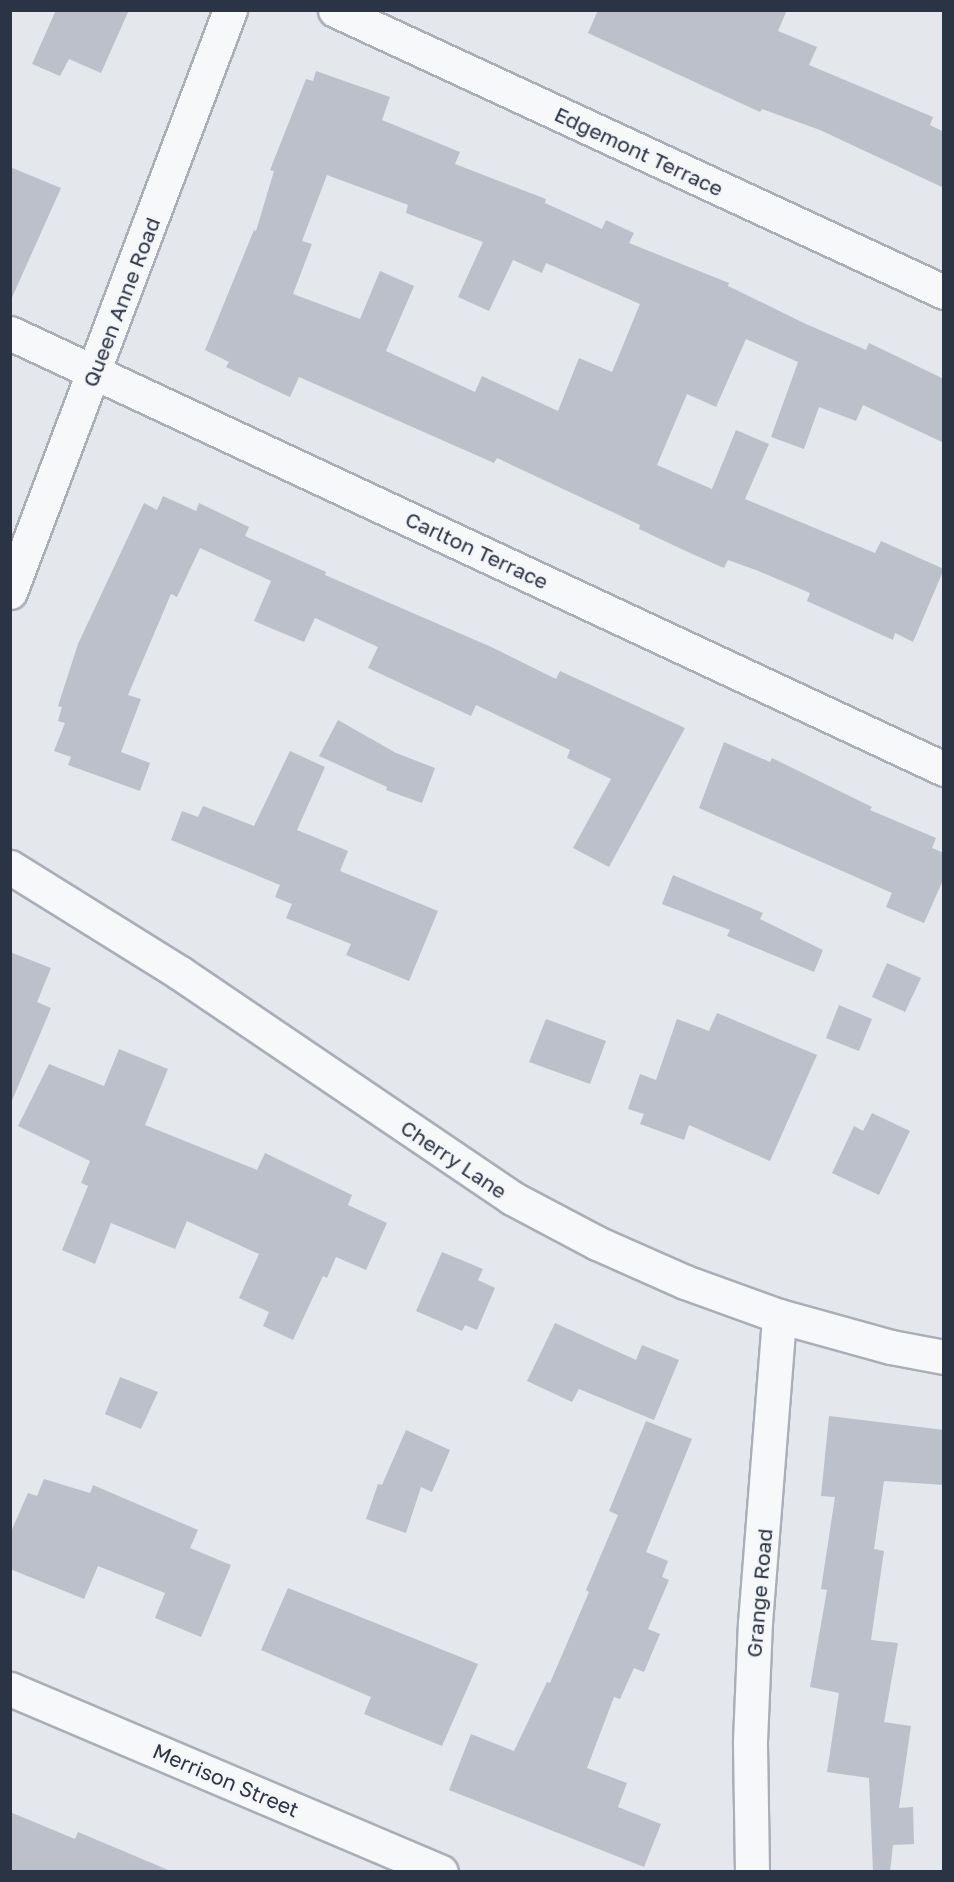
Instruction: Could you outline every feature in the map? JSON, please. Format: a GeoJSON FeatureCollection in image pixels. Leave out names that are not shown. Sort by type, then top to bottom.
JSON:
{"type":"FeatureCollection","features":[{"type":"Feature","properties":{"kind":"street","name":"Queen Anne Road"},"geometry":{"type":"LineString","coordinates":[[10,592],[230,10]]}},
{"type":"Feature","properties":{"kind":"street","name":"Edgemont Terrace"},"geometry":{"type":"LineString","coordinates":[[335,10],[944,292]]}},
{"type":"Feature","properties":{"kind":"street","name":"Carlton Terrace"},"geometry":{"type":"LineString","coordinates":[[10,333],[944,769]]}},
{"type":"Feature","properties":{"kind":"street","name":"Cherry Lane"},"geometry":{"type":"LineString","coordinates":[[10,867],[180,973],[512,1198],[597,1243],[685,1282],[779,1316],[891,1347],[944,1357]]}},
{"type":"Feature","properties":{"kind":"street","name":"Grange Road"},"geometry":{"type":"LineString","coordinates":[[752,1872],[750,1741],[754,1635],[779,1316]]}},
{"type":"Feature","properties":{"kind":"street","name":"Merrison Street"},"geometry":{"type":"LineString","coordinates":[[10,1689],[441,1872]]}},
{"type":"Feature","properties":{"kind":"building"},"geometry":{"type":"Polygon","coordinates":[[[56,10],[129,10],[101,73],[69,59],[60,76],[32,64],[56,10]]]}},
{"type":"Feature","properties":{"kind":"building"},"geometry":{"type":"Polygon","coordinates":[[[598,10],[787,10],[778,31],[817,47],[809,65],[933,117],[930,125],[944,132],[944,188],[820,130],[762,109],[760,112],[588,33],[598,10]]]}},
{"type":"Feature","properties":{"kind":"building"},"geometry":{"type":"Polygon","coordinates":[[[316,71],[390,97],[382,120],[460,152],[455,164],[546,199],[545,203],[602,229],[606,220],[634,233],[629,243],[729,283],[728,286],[866,350],[869,343],[944,379],[944,443],[863,405],[856,421],[819,407],[804,449],[771,437],[798,362],[746,339],[716,407],[687,394],[657,465],[712,489],[736,430],[769,444],[745,499],[875,553],[881,541],[944,569],[913,642],[895,633],[893,640],[807,601],[810,593],[756,570],[728,560],[724,568],[690,553],[639,529],[640,525],[497,458],[494,463],[299,377],[290,397],[226,367],[229,362],[205,350],[254,230],[256,231],[274,171],[270,170],[306,79],[313,81],[316,71]],[[327,175],[302,241],[312,244],[293,294],[360,319],[380,271],[414,286],[386,351],[475,392],[482,376],[558,411],[579,358],[612,372],[640,304],[546,263],[542,273],[513,260],[489,311],[458,297],[483,242],[406,213],[408,205],[327,175]]]}},
{"type":"Feature","properties":{"kind":"building"},"geometry":{"type":"Polygon","coordinates":[[[10,167],[61,188],[10,302],[10,167]]]}},
{"type":"Feature","properties":{"kind":"building"},"geometry":{"type":"Polygon","coordinates":[[[163,496],[196,511],[199,503],[249,527],[245,536],[326,572],[325,575],[489,646],[556,679],[560,671],[685,728],[609,867],[573,848],[611,779],[567,758],[570,750],[476,705],[471,716],[368,668],[378,647],[315,618],[304,642],[254,621],[271,581],[200,548],[177,597],[171,594],[128,695],[141,699],[121,752],[150,763],[140,791],[68,765],[71,757],[54,751],[65,723],[58,721],[62,707],[58,706],[78,644],[144,503],[157,510],[163,496]]]}},
{"type":"Feature","properties":{"kind":"building"},"geometry":{"type":"Polygon","coordinates":[[[338,720],[396,753],[435,768],[422,803],[386,790],[387,787],[319,756],[338,720]]]}},
{"type":"Feature","properties":{"kind":"building"},"geometry":{"type":"Polygon","coordinates":[[[724,742],[770,762],[772,758],[872,807],[870,810],[936,838],[932,848],[944,853],[944,878],[924,923],[886,907],[892,893],[699,808],[724,742]]]}},
{"type":"Feature","properties":{"kind":"building"},"geometry":{"type":"Polygon","coordinates":[[[290,751],[325,767],[297,830],[348,851],[340,871],[438,911],[409,981],[346,955],[351,944],[286,918],[292,904],[275,897],[280,885],[171,840],[182,811],[198,817],[203,806],[254,826],[290,751]]]}},
{"type":"Feature","properties":{"kind":"building"},"geometry":{"type":"Polygon","coordinates":[[[673,875],[763,913],[760,919],[823,950],[814,972],[727,936],[730,930],[662,904],[673,875]]]}},
{"type":"Feature","properties":{"kind":"building"},"geometry":{"type":"Polygon","coordinates":[[[10,952],[51,968],[37,1002],[51,1008],[11,1103],[10,952]]]}},
{"type":"Feature","properties":{"kind":"building"},"geometry":{"type":"Polygon","coordinates":[[[887,963],[921,978],[905,1012],[872,997],[887,963]]]}},
{"type":"Feature","properties":{"kind":"building"},"geometry":{"type":"Polygon","coordinates":[[[839,1005],[872,1019],[859,1051],[826,1038],[839,1005]]]}},
{"type":"Feature","properties":{"kind":"building"},"geometry":{"type":"Polygon","coordinates":[[[717,1013],[817,1055],[770,1161],[689,1125],[684,1140],[640,1124],[644,1114],[628,1109],[640,1074],[656,1080],[677,1019],[709,1031],[717,1013]]]}},
{"type":"Feature","properties":{"kind":"building"},"geometry":{"type":"Polygon","coordinates":[[[546,1019],[606,1041],[590,1084],[529,1062],[546,1019]]]}},
{"type":"Feature","properties":{"kind":"building"},"geometry":{"type":"Polygon","coordinates":[[[119,1049],[168,1069],[145,1125],[257,1170],[265,1153],[352,1195],[348,1205],[387,1223],[366,1270],[336,1257],[327,1278],[323,1276],[293,1340],[263,1326],[269,1312],[239,1298],[259,1254],[187,1221],[175,1249],[111,1223],[95,1264],[62,1250],[88,1186],[81,1183],[90,1161],[18,1126],[49,1064],[104,1086],[119,1049]]]}},
{"type":"Feature","properties":{"kind":"building"},"geometry":{"type":"Polygon","coordinates":[[[872,1113],[910,1131],[879,1195],[832,1173],[854,1126],[863,1131],[872,1113]]]}},
{"type":"Feature","properties":{"kind":"building"},"geometry":{"type":"Polygon","coordinates":[[[442,1252],[483,1269],[478,1280],[495,1288],[477,1330],[465,1325],[462,1331],[416,1311],[442,1252]]]}},
{"type":"Feature","properties":{"kind":"building"},"geometry":{"type":"Polygon","coordinates":[[[555,1323],[636,1360],[642,1345],[679,1360],[654,1420],[579,1389],[572,1402],[527,1381],[555,1323]]]}},
{"type":"Feature","properties":{"kind":"building"},"geometry":{"type":"Polygon","coordinates":[[[120,1377],[158,1392],[141,1429],[105,1414],[120,1377]]]}},
{"type":"Feature","properties":{"kind":"building"},"geometry":{"type":"Polygon","coordinates":[[[829,1416],[944,1430],[944,1485],[884,1481],[874,1549],[884,1551],[871,1640],[898,1643],[884,1722],[911,1726],[899,1808],[913,1807],[914,1844],[893,1845],[890,1872],[873,1872],[869,1778],[827,1772],[839,1693],[810,1687],[827,1590],[821,1589],[835,1497],[821,1496],[829,1416]]]}},
{"type":"Feature","properties":{"kind":"building"},"geometry":{"type":"Polygon","coordinates":[[[646,1421],[692,1439],[646,1552],[668,1561],[662,1577],[669,1580],[648,1629],[660,1634],[644,1672],[634,1668],[620,1699],[614,1697],[587,1768],[627,1783],[618,1807],[661,1824],[644,1867],[449,1790],[471,1734],[514,1751],[547,1682],[550,1683],[589,1592],[586,1590],[618,1515],[609,1511],[646,1421]]]}},
{"type":"Feature","properties":{"kind":"building"},"geometry":{"type":"Polygon","coordinates":[[[406,1430],[450,1450],[432,1492],[421,1487],[406,1533],[366,1519],[378,1484],[382,1485],[406,1430]]]}},
{"type":"Feature","properties":{"kind":"building"},"geometry":{"type":"Polygon","coordinates":[[[44,1479],[90,1493],[93,1485],[198,1530],[190,1548],[231,1565],[201,1637],[155,1618],[165,1593],[98,1566],[84,1599],[10,1569],[10,1534],[28,1493],[37,1496],[44,1479]]]}},
{"type":"Feature","properties":{"kind":"building"},"geometry":{"type":"Polygon","coordinates":[[[288,1588],[478,1664],[442,1746],[364,1714],[371,1697],[261,1650],[288,1588]]]}},
{"type":"Feature","properties":{"kind":"building"},"geometry":{"type":"Polygon","coordinates":[[[10,1812],[75,1839],[78,1832],[173,1872],[10,1872],[10,1812]]]}}]}
